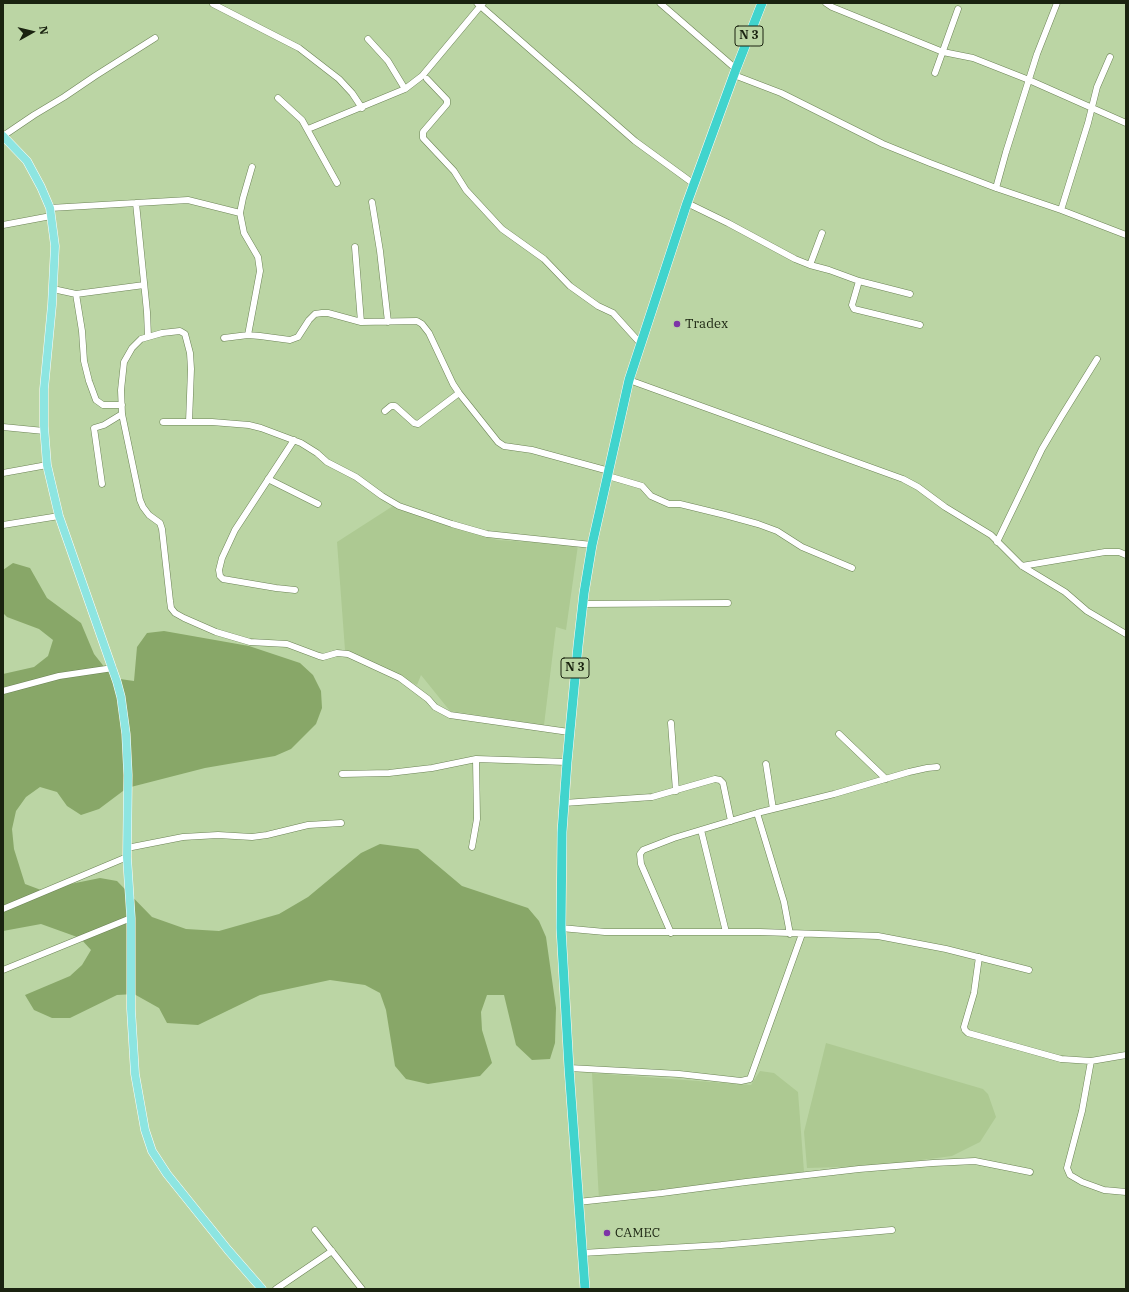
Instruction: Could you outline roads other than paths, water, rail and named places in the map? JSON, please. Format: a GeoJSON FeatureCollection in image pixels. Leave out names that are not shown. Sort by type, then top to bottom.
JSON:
{"type":"FeatureCollection","features":[{"type":"Feature","properties":{"kind":"highway","name":"N 3"},"geometry":{"type":"LineString","coordinates":[[585,1289],[569,1068],[561,928],[562,832],[569,732],[583,604],[592,545],[630,380],[687,203],[762,3]]}},
{"type":"Feature","properties":{"kind":"main road"},"geometry":{"type":"LineString","coordinates":[[3,136],[27,161],[41,187],[50,212],[54,246],[53,290],[44,389],[44,431],[47,465],[59,516],[113,668],[121,697],[126,734],[128,775],[127,857],[131,918],[131,1009],[135,1074],[145,1130],[152,1151],[167,1174],[228,1250],[262,1289]]}},
{"type":"Feature","properties":{"kind":"street"},"geometry":{"type":"LineString","coordinates":[[660,3],[735,72],[884,144],[996,188],[1061,210],[1126,235]]}},
{"type":"Feature","properties":{"kind":"street"},"geometry":{"type":"LineString","coordinates":[[826,3],[832,7],[943,52],[973,58],[1029,80],[1126,123]]}},
{"type":"Feature","properties":{"kind":"street"},"geometry":{"type":"LineString","coordinates":[[996,188],[1037,54],[1057,3]]}},
{"type":"Feature","properties":{"kind":"street"},"geometry":{"type":"LineString","coordinates":[[213,4],[299,48],[339,79],[352,93],[362,108]]}},
{"type":"Feature","properties":{"kind":"street"},"geometry":{"type":"LineString","coordinates":[[308,129],[405,89],[422,76],[480,4],[635,141],[694,184]]}},
{"type":"Feature","properties":{"kind":"street"},"geometry":{"type":"LineString","coordinates":[[935,73],[958,9]]}},
{"type":"Feature","properties":{"kind":"street"},"geometry":{"type":"LineString","coordinates":[[3,136],[155,38]]}},
{"type":"Feature","properties":{"kind":"street"},"geometry":{"type":"LineString","coordinates":[[368,39],[388,61],[405,89]]}},
{"type":"Feature","properties":{"kind":"street"},"geometry":{"type":"LineString","coordinates":[[1061,210],[1097,87],[1110,57]]}},
{"type":"Feature","properties":{"kind":"street"},"geometry":{"type":"LineString","coordinates":[[427,79],[447,100],[448,104],[423,132],[423,138],[454,171],[466,190],[502,229],[544,259],[570,286],[598,306],[613,313],[641,344]]}},
{"type":"Feature","properties":{"kind":"street"},"geometry":{"type":"LineString","coordinates":[[278,98],[302,120],[336,182]]}},
{"type":"Feature","properties":{"kind":"street"},"geometry":{"type":"LineString","coordinates":[[248,336],[260,271],[258,257],[244,233],[240,213],[242,198],[252,168]]}},
{"type":"Feature","properties":{"kind":"street"},"geometry":{"type":"LineString","coordinates":[[3,225],[50,212],[136,203],[188,200],[240,213]]}},
{"type":"Feature","properties":{"kind":"street"},"geometry":{"type":"LineString","coordinates":[[372,202],[380,251],[388,322]]}},
{"type":"Feature","properties":{"kind":"street"},"geometry":{"type":"LineString","coordinates":[[136,203],[147,312],[148,337]]}},
{"type":"Feature","properties":{"kind":"street"},"geometry":{"type":"LineString","coordinates":[[687,203],[795,259],[810,265],[846,275],[859,281],[910,294]]}},
{"type":"Feature","properties":{"kind":"street"},"geometry":{"type":"LineString","coordinates":[[810,265],[822,233]]}},
{"type":"Feature","properties":{"kind":"street"},"geometry":{"type":"LineString","coordinates":[[355,247],[361,322]]}},
{"type":"Feature","properties":{"kind":"street"},"geometry":{"type":"LineString","coordinates":[[859,281],[852,305],[854,309],[920,326]]}},
{"type":"Feature","properties":{"kind":"street"},"geometry":{"type":"LineString","coordinates":[[53,290],[76,294],[144,286]]}},
{"type":"Feature","properties":{"kind":"street"},"geometry":{"type":"LineString","coordinates":[[76,294],[82,331],[84,361],[96,400],[103,405],[122,406]]}},
{"type":"Feature","properties":{"kind":"street"},"geometry":{"type":"LineString","coordinates":[[224,338],[260,336],[290,340],[294,339],[298,337],[309,320],[315,314],[322,313],[328,313],[361,322],[417,320],[429,333],[453,384],[459,393],[492,436],[504,446],[532,450],[608,474],[642,486],[651,496],[669,504],[680,504],[725,515],[777,531],[802,547],[852,568]]}},
{"type":"Feature","properties":{"kind":"street"},"geometry":{"type":"LineString","coordinates":[[188,422],[191,369],[190,353],[185,334],[180,331],[162,333],[137,342],[124,362],[121,390],[122,414],[140,500],[149,515],[160,523],[162,529],[171,608],[175,613],[216,632],[250,642],[288,644],[324,657],[337,653],[348,654],[400,678],[428,699],[435,707],[450,715],[569,732]]}},
{"type":"Feature","properties":{"kind":"street"},"geometry":{"type":"LineString","coordinates":[[998,542],[1042,449],[1097,359]]}},
{"type":"Feature","properties":{"kind":"street"},"geometry":{"type":"LineString","coordinates":[[630,380],[903,479],[918,487],[945,507],[991,536],[1022,566],[1065,592],[1087,611],[1126,634]]}},
{"type":"Feature","properties":{"kind":"street"},"geometry":{"type":"LineString","coordinates":[[385,411],[391,406],[395,406],[414,423],[418,424],[459,393]]}},
{"type":"Feature","properties":{"kind":"street"},"geometry":{"type":"LineString","coordinates":[[102,484],[94,428],[122,414]]}},
{"type":"Feature","properties":{"kind":"street"},"geometry":{"type":"LineString","coordinates":[[163,422],[212,422],[249,425],[261,428],[301,443],[318,453],[330,464],[356,477],[382,496],[399,506],[487,534],[592,545]]}},
{"type":"Feature","properties":{"kind":"street"},"geometry":{"type":"LineString","coordinates":[[3,427],[44,431]]}},
{"type":"Feature","properties":{"kind":"street"},"geometry":{"type":"LineString","coordinates":[[294,440],[235,530],[222,558],[219,570],[220,576],[223,579],[295,590]]}},
{"type":"Feature","properties":{"kind":"street"},"geometry":{"type":"LineString","coordinates":[[3,473],[47,465]]}},
{"type":"Feature","properties":{"kind":"street"},"geometry":{"type":"LineString","coordinates":[[268,479],[318,504]]}},
{"type":"Feature","properties":{"kind":"street"},"geometry":{"type":"LineString","coordinates":[[3,525],[59,516]]}},
{"type":"Feature","properties":{"kind":"street"},"geometry":{"type":"LineString","coordinates":[[1022,566],[1105,552],[1119,552],[1126,555]]}},
{"type":"Feature","properties":{"kind":"street"},"geometry":{"type":"LineString","coordinates":[[583,604],[728,604]]}},
{"type":"Feature","properties":{"kind":"street"},"geometry":{"type":"LineString","coordinates":[[3,691],[59,676],[113,668]]}},
{"type":"Feature","properties":{"kind":"street"},"geometry":{"type":"LineString","coordinates":[[671,723],[676,791]]}},
{"type":"Feature","properties":{"kind":"street"},"geometry":{"type":"LineString","coordinates":[[839,734],[886,780]]}},
{"type":"Feature","properties":{"kind":"street"},"geometry":{"type":"LineString","coordinates":[[342,774],[389,773],[432,768],[476,759],[567,762]]}},
{"type":"Feature","properties":{"kind":"street"},"geometry":{"type":"LineString","coordinates":[[472,847],[477,819],[476,759]]}},
{"type":"Feature","properties":{"kind":"street"},"geometry":{"type":"LineString","coordinates":[[766,764],[773,809]]}},
{"type":"Feature","properties":{"kind":"street"},"geometry":{"type":"LineString","coordinates":[[671,932],[641,864],[640,854],[643,850],[757,813],[886,780],[921,769],[937,767]]}},
{"type":"Feature","properties":{"kind":"street"},"geometry":{"type":"LineString","coordinates":[[564,803],[652,797],[715,779],[720,780],[723,783],[731,821]]}},
{"type":"Feature","properties":{"kind":"street"},"geometry":{"type":"LineString","coordinates":[[757,813],[784,902],[790,934]]}},
{"type":"Feature","properties":{"kind":"street"},"geometry":{"type":"LineString","coordinates":[[127,848],[183,837],[267,835],[308,825],[341,822]]}},
{"type":"Feature","properties":{"kind":"street"},"geometry":{"type":"LineString","coordinates":[[701,830],[726,932]]}},
{"type":"Feature","properties":{"kind":"street"},"geometry":{"type":"LineString","coordinates":[[3,909],[127,857]]}},
{"type":"Feature","properties":{"kind":"street"},"geometry":{"type":"LineString","coordinates":[[3,970],[131,918]]}},
{"type":"Feature","properties":{"kind":"street"},"geometry":{"type":"LineString","coordinates":[[561,928],[605,932],[726,932],[878,936],[946,949],[1029,970]]}},
{"type":"Feature","properties":{"kind":"street"},"geometry":{"type":"LineString","coordinates":[[569,1068],[679,1074],[741,1081],[750,1079],[802,934]]}},
{"type":"Feature","properties":{"kind":"street"},"geometry":{"type":"LineString","coordinates":[[979,957],[974,993],[964,1027],[968,1033],[1061,1059],[1091,1061],[1126,1055]]}},
{"type":"Feature","properties":{"kind":"street"},"geometry":{"type":"LineString","coordinates":[[1091,1061],[1082,1111],[1067,1168],[1070,1175],[1082,1182],[1104,1190],[1126,1192]]}},
{"type":"Feature","properties":{"kind":"street"},"geometry":{"type":"LineString","coordinates":[[578,1202],[859,1169],[933,1163],[975,1161],[1030,1172]]}},
{"type":"Feature","properties":{"kind":"street"},"geometry":{"type":"LineString","coordinates":[[315,1230],[362,1289]]}},
{"type":"Feature","properties":{"kind":"street"},"geometry":{"type":"LineString","coordinates":[[582,1253],[721,1246],[892,1230]]}},
{"type":"Feature","properties":{"kind":"street"},"geometry":{"type":"LineString","coordinates":[[276,1289],[332,1251]]}},
{"type":"Feature","properties":{"kind":"place","name":"Tradex"},"geometry":{"type":"Point","coordinates":[677,324]}},
{"type":"Feature","properties":{"kind":"place","name":"CAMEC"},"geometry":{"type":"Point","coordinates":[607,1233]}}]}
